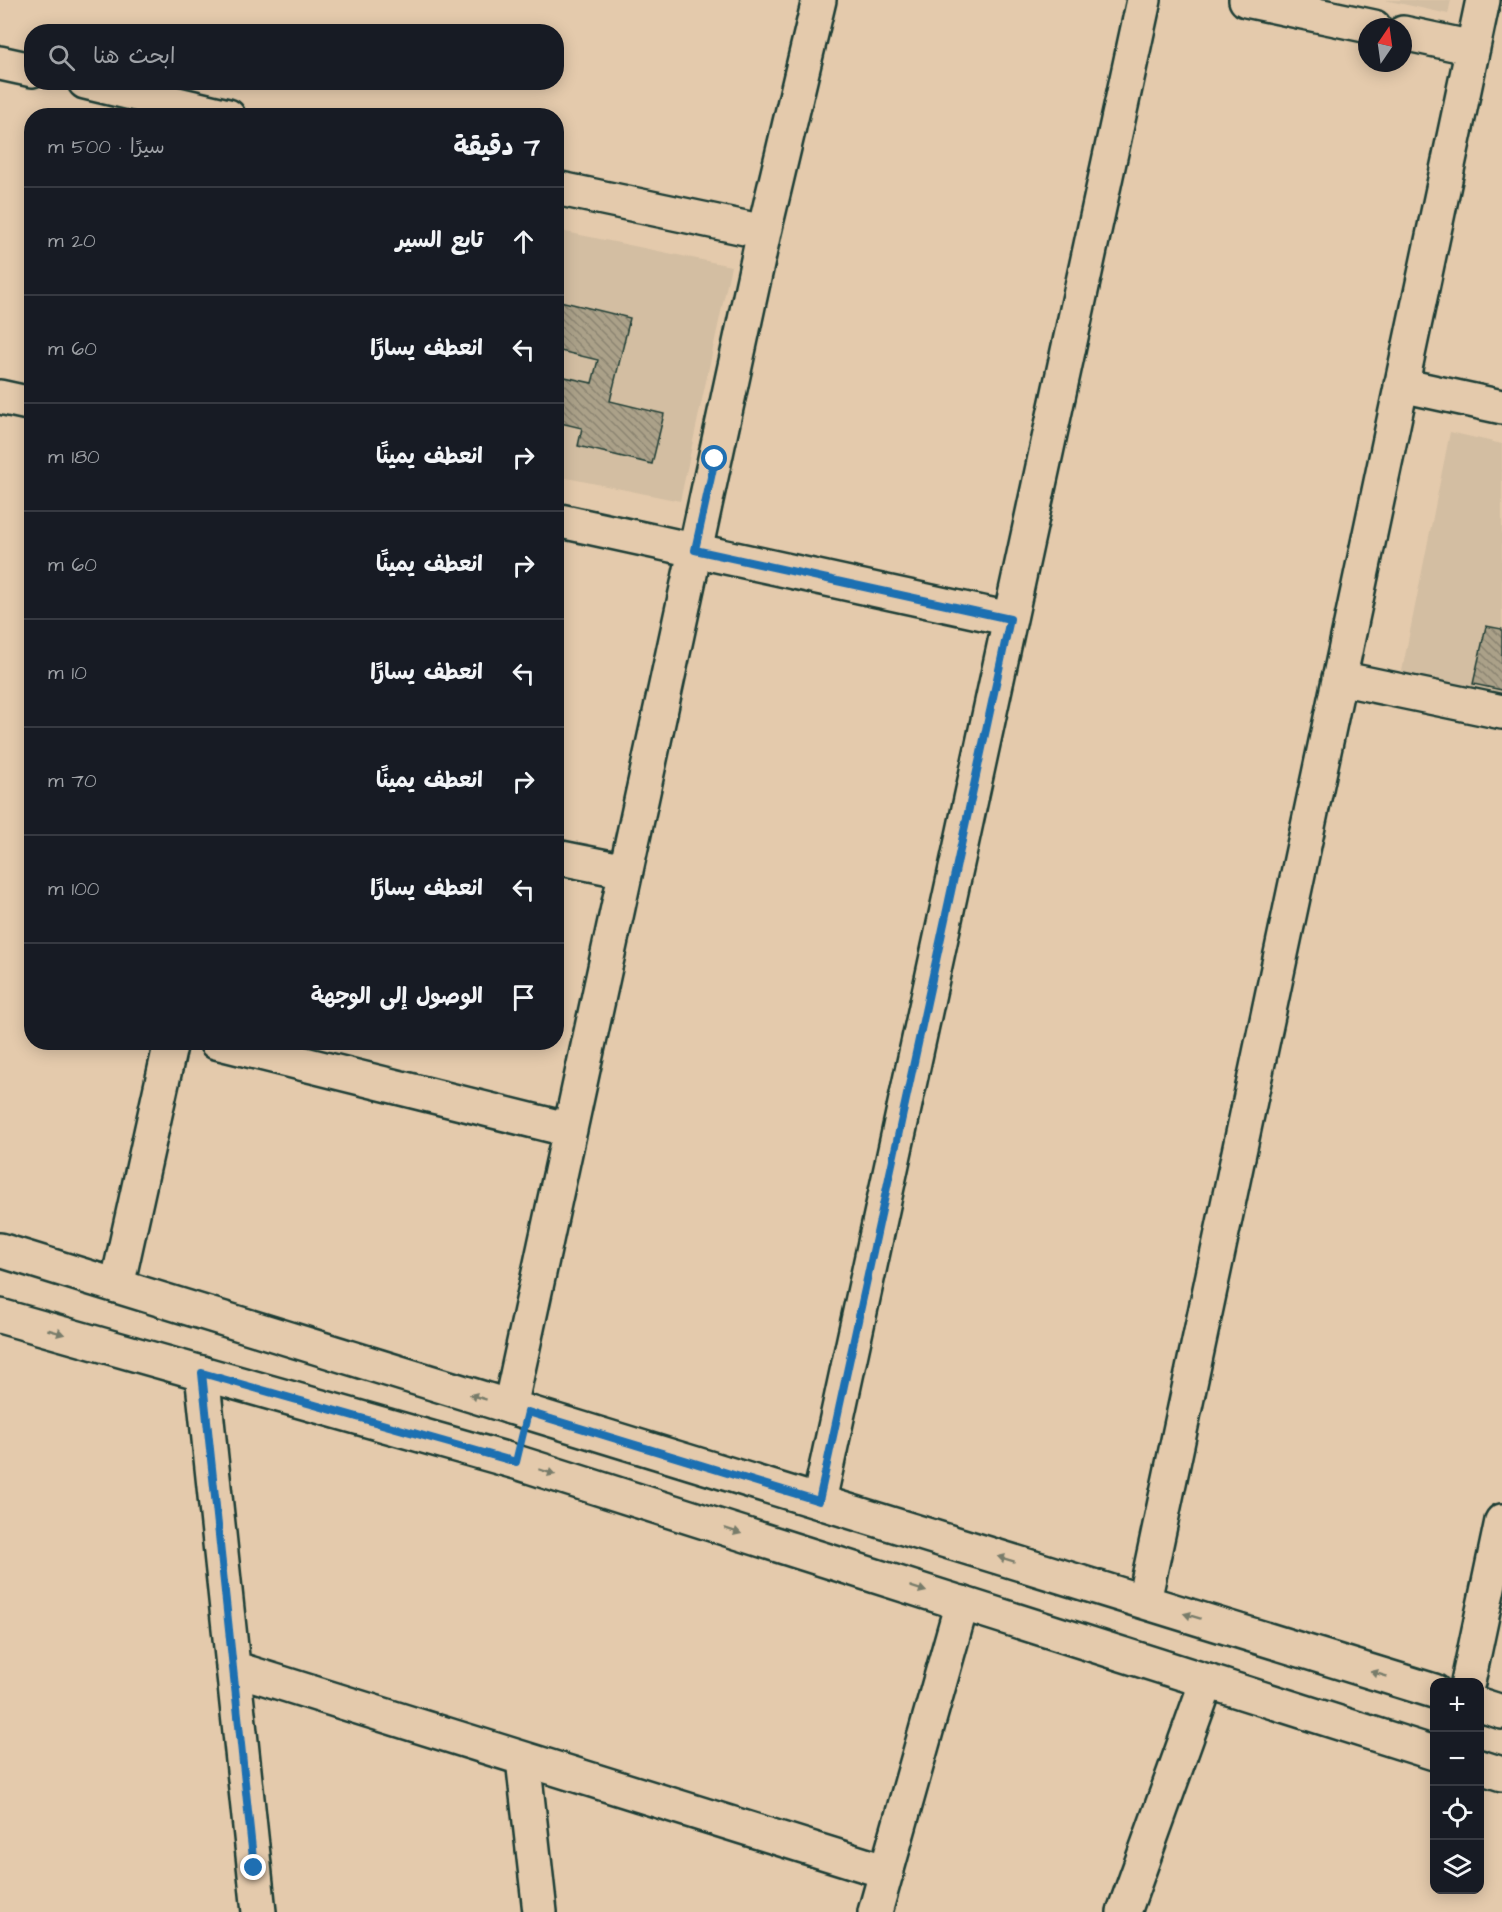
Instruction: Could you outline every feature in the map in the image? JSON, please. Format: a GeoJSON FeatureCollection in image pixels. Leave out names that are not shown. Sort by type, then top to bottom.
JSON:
{"type":"FeatureCollection","features":[{"type":"Feature","properties":{"kind":"street"},"geometry":{"type":"LineString","coordinates":[[516,1462],[519,1410],[570,1130],[764,232],[819,0]]}},
{"type":"Feature","properties":{"kind":"street"},"geometry":{"type":"LineString","coordinates":[[819,1501],[1143,0]]}},
{"type":"Feature","properties":{"kind":"street"},"geometry":{"type":"LineString","coordinates":[[1246,0],[1358,24]]}},
{"type":"Feature","properties":{"kind":"street"},"geometry":{"type":"LineString","coordinates":[[1144,1601],[1483,0]]}},
{"type":"Feature","properties":{"kind":"street"},"geometry":{"type":"LineString","coordinates":[[1412,35],[1473,48]]}},
{"type":"Feature","properties":{"kind":"street"},"geometry":{"type":"LineString","coordinates":[[0,63],[24,68]]}},
{"type":"Feature","properties":{"kind":"street"},"geometry":{"type":"LineString","coordinates":[[119,90],[194,108]]}},
{"type":"Feature","properties":{"kind":"street"},"geometry":{"type":"LineString","coordinates":[[564,190],[764,232]]}},
{"type":"Feature","properties":{"kind":"street"},"geometry":{"type":"LineString","coordinates":[[1401,385],[1502,407]]}},
{"type":"Feature","properties":{"kind":"street"},"geometry":{"type":"LineString","coordinates":[[0,398],[24,402]]}},
{"type":"Feature","properties":{"kind":"street"},"geometry":{"type":"LineString","coordinates":[[564,522],[1010,619]]}},
{"type":"Feature","properties":{"kind":"street"},"geometry":{"type":"LineString","coordinates":[[1339,678],[1502,712]]}},
{"type":"Feature","properties":{"kind":"street"},"geometry":{"type":"LineString","coordinates":[[564,859],[626,872]]}},
{"type":"Feature","properties":{"kind":"street"},"geometry":{"type":"LineString","coordinates":[[117,1286],[169,1050]]}},
{"type":"Feature","properties":{"kind":"street"},"geometry":{"type":"LineString","coordinates":[[248,1050],[570,1130]]}},
{"type":"Feature","properties":{"kind":"street"},"geometry":{"type":"LineString","coordinates":[[0,1250],[1430,1690]]}},
{"type":"Feature","properties":{"kind":"street"},"geometry":{"type":"LineString","coordinates":[[0,1316],[516,1462],[1430,1752]]}},
{"type":"Feature","properties":{"kind":"street"},"geometry":{"type":"LineString","coordinates":[[202,1373],[259,1912]]}},
{"type":"Feature","properties":{"kind":"street"},"geometry":{"type":"LineString","coordinates":[[1469,1678],[1502,1521]]}},
{"type":"Feature","properties":{"kind":"street"},"geometry":{"type":"LineString","coordinates":[[875,1912],[962,1603]]}},
{"type":"Feature","properties":{"kind":"street"},"geometry":{"type":"LineString","coordinates":[[233,1668],[887,1872]]}},
{"type":"Feature","properties":{"kind":"street"},"geometry":{"type":"LineString","coordinates":[[1124,1912],[1207,1681]]}},
{"type":"Feature","properties":{"kind":"street"},"geometry":{"type":"LineString","coordinates":[[1484,1707],[1502,1712]]}},
{"type":"Feature","properties":{"kind":"street"},"geometry":{"type":"LineString","coordinates":[[523,1759],[540,1912]]}},
{"type":"Feature","properties":{"kind":"street"},"geometry":{"type":"LineString","coordinates":[[1484,1769],[1502,1774]]}},
{"type":"Feature","properties":{"kind":"shaded area"},"geometry":{"type":"Polygon","coordinates":[[[1385,0],[1451,0],[1448,14],[1385,0]]]}},
{"type":"Feature","properties":{"kind":"shaded area"},"geometry":{"type":"Polygon","coordinates":[[[564,232],[731,266],[680,501],[564,477],[564,232]]]}},
{"type":"Feature","properties":{"kind":"shaded area"},"geometry":{"type":"Polygon","coordinates":[[[1450,432],[1502,444],[1502,702],[1400,681],[1450,432]]]}},
{"type":"Feature","properties":{"kind":"building"},"geometry":{"type":"Polygon","coordinates":[[[564,302],[630,318],[610,401],[664,414],[652,464],[578,446],[582,428],[564,424],[564,377],[592,383],[598,360],[564,352],[564,302]]]}},
{"type":"Feature","properties":{"kind":"building"},"geometry":{"type":"Polygon","coordinates":[[[1486,626],[1502,629],[1502,690],[1473,684],[1486,626]]]}},
{"type":"Feature","properties":{"kind":"route"},"geometry":{"type":"LineString","coordinates":[[254,1868],[202,1373],[516,1462],[528,1412],[819,1501],[1010,619],[695,550],[715,459]]}}]}
